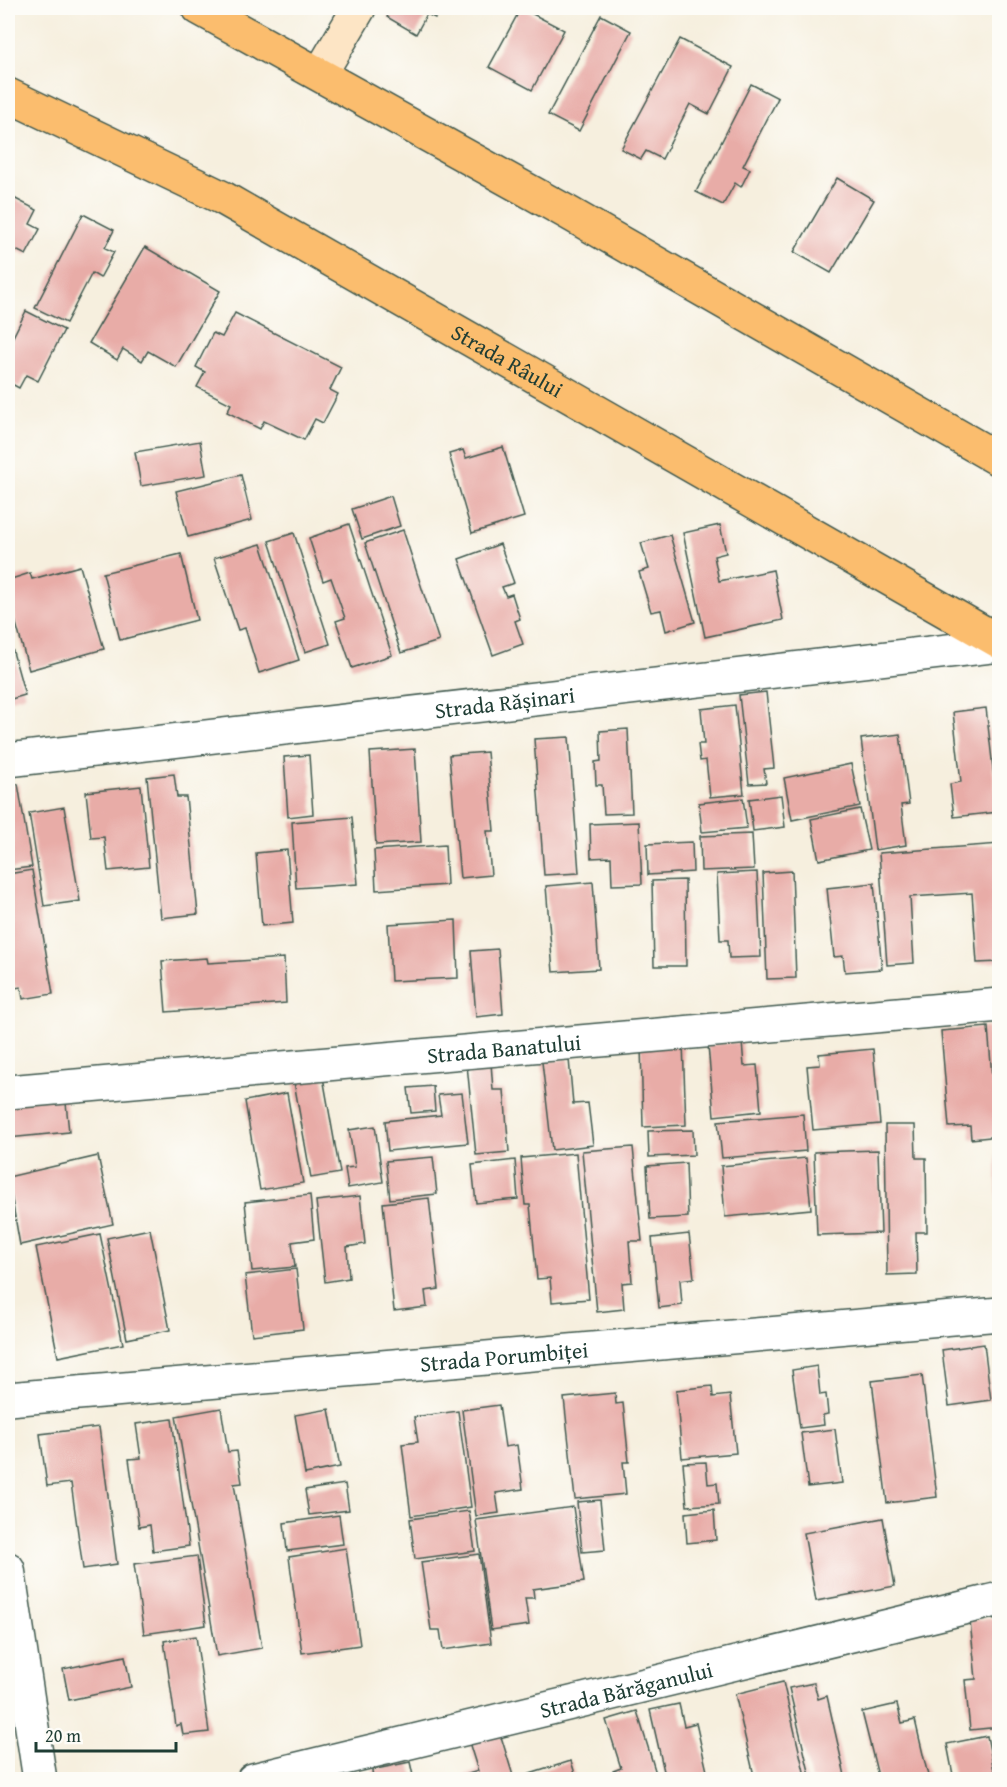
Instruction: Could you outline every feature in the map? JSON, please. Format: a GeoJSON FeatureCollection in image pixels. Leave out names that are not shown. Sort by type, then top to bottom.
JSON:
{"type":"FeatureCollection","features":[{"type":"Feature","properties":{"kind":"main road"},"geometry":{"type":"LineString","coordinates":[[199,8],[320,74],[999,460]]}},
{"type":"Feature","properties":{"kind":"main road","name":"Strada Râului"},"geometry":{"type":"LineString","coordinates":[[8,95],[223,198],[999,643]]}},
{"type":"Feature","properties":{"kind":"street"},"geometry":{"type":"LineString","coordinates":[[320,74],[359,8]]}},
{"type":"Feature","properties":{"kind":"street","name":"Strada Rășinari"},"geometry":{"type":"LineString","coordinates":[[8,760],[999,643]]}},
{"type":"Feature","properties":{"kind":"street","name":"Strada Banatului"},"geometry":{"type":"LineString","coordinates":[[8,1092],[999,1005]]}},
{"type":"Feature","properties":{"kind":"street","name":"Strada Porumbiței"},"geometry":{"type":"LineString","coordinates":[[8,1400],[999,1314]]}},
{"type":"Feature","properties":{"kind":"street"},"geometry":{"type":"LineString","coordinates":[[8,1569],[40,1779]]}},
{"type":"Feature","properties":{"kind":"street","name":"Strada Bărăganului"},"geometry":{"type":"LineString","coordinates":[[253,1779],[999,1599]]}},
{"type":"Feature","properties":{"kind":"building"},"geometry":{"type":"Polygon","coordinates":[[[392,8],[442,8],[435,18],[427,14],[416,34],[387,17],[392,8]]]}},
{"type":"Feature","properties":{"kind":"building"},"geometry":{"type":"Polygon","coordinates":[[[521,8],[564,30],[532,90],[489,67],[521,8]]]}},
{"type":"Feature","properties":{"kind":"building"},"geometry":{"type":"Polygon","coordinates":[[[601,15],[631,31],[579,131],[548,115],[601,15]]]}},
{"type":"Feature","properties":{"kind":"building"},"geometry":{"type":"Polygon","coordinates":[[[680,39],[733,67],[709,114],[690,104],[662,159],[646,151],[641,159],[621,149],[680,39]]]}},
{"type":"Feature","properties":{"kind":"building"},"geometry":{"type":"Polygon","coordinates":[[[751,84],[778,98],[743,166],[750,169],[741,187],[735,183],[723,205],[696,192],[751,84]]]}},
{"type":"Feature","properties":{"kind":"building"},"geometry":{"type":"Polygon","coordinates":[[[837,178],[874,200],[831,273],[794,252],[837,178]]]}},
{"type":"Feature","properties":{"kind":"building"},"geometry":{"type":"Polygon","coordinates":[[[8,195],[37,210],[30,224],[40,229],[26,255],[16,250],[8,266],[8,195]]]}},
{"type":"Feature","properties":{"kind":"building"},"geometry":{"type":"Polygon","coordinates":[[[83,214],[114,230],[105,248],[114,252],[100,278],[92,273],[66,323],[35,308],[83,214]]]}},
{"type":"Feature","properties":{"kind":"building"},"geometry":{"type":"Polygon","coordinates":[[[145,247],[220,291],[176,367],[148,351],[142,361],[123,349],[117,360],[89,343],[145,247]]]}},
{"type":"Feature","properties":{"kind":"building"},"geometry":{"type":"Polygon","coordinates":[[[26,311],[64,330],[38,381],[26,375],[19,388],[8,382],[8,347],[26,311]]]}},
{"type":"Feature","properties":{"kind":"building"},"geometry":{"type":"Polygon","coordinates":[[[235,313],[341,367],[330,390],[338,394],[323,423],[315,419],[304,440],[264,421],[260,429],[227,412],[231,404],[197,387],[205,372],[196,367],[213,333],[222,337],[235,313]]]}},
{"type":"Feature","properties":{"kind":"building"},"geometry":{"type":"Polygon","coordinates":[[[200,441],[206,475],[141,486],[135,452],[200,441]]]}},
{"type":"Feature","properties":{"kind":"building"},"geometry":{"type":"Polygon","coordinates":[[[503,447],[524,517],[472,533],[449,454],[463,450],[466,458],[503,447]]]}},
{"type":"Feature","properties":{"kind":"building"},"geometry":{"type":"Polygon","coordinates":[[[241,475],[252,520],[188,537],[176,491],[241,475]]]}},
{"type":"Feature","properties":{"kind":"building"},"geometry":{"type":"Polygon","coordinates":[[[391,496],[400,526],[362,539],[352,509],[391,496]]]}},
{"type":"Feature","properties":{"kind":"building"},"geometry":{"type":"Polygon","coordinates":[[[349,524],[392,655],[352,668],[336,621],[345,618],[331,578],[323,581],[309,538],[349,524]]]}},
{"type":"Feature","properties":{"kind":"building"},"geometry":{"type":"Polygon","coordinates":[[[720,525],[726,553],[714,556],[719,581],[773,570],[783,620],[705,637],[683,533],[720,525]]]}},
{"type":"Feature","properties":{"kind":"building"},"geometry":{"type":"Polygon","coordinates":[[[403,530],[439,641],[401,653],[365,543],[403,530]]]}},
{"type":"Feature","properties":{"kind":"building"},"geometry":{"type":"Polygon","coordinates":[[[294,533],[330,644],[305,652],[269,541],[294,533]]]}},
{"type":"Feature","properties":{"kind":"building"},"geometry":{"type":"Polygon","coordinates":[[[670,535],[695,622],[666,631],[661,610],[651,612],[639,572],[649,569],[641,543],[670,535]]]}},
{"type":"Feature","properties":{"kind":"building"},"geometry":{"type":"Polygon","coordinates":[[[261,544],[299,660],[259,673],[245,628],[238,630],[214,558],[261,544]]]}},
{"type":"Feature","properties":{"kind":"building"},"geometry":{"type":"Polygon","coordinates":[[[500,544],[514,583],[502,587],[506,596],[512,594],[520,619],[515,621],[523,644],[493,655],[459,559],[500,544]]]}},
{"type":"Feature","properties":{"kind":"building"},"geometry":{"type":"Polygon","coordinates":[[[181,554],[197,620],[120,640],[103,573],[181,554]]]}},
{"type":"Feature","properties":{"kind":"building"},"geometry":{"type":"Polygon","coordinates":[[[80,566],[104,649],[29,670],[8,595],[8,580],[30,573],[32,579],[80,566]]]}},
{"type":"Feature","properties":{"kind":"building"},"geometry":{"type":"Polygon","coordinates":[[[8,634],[25,695],[8,700],[8,634]]]}},
{"type":"Feature","properties":{"kind":"building"},"geometry":{"type":"Polygon","coordinates":[[[766,692],[774,768],[764,769],[766,783],[749,784],[739,695],[766,692]]]}},
{"type":"Feature","properties":{"kind":"building"},"geometry":{"type":"Polygon","coordinates":[[[735,705],[744,794],[710,797],[706,760],[700,761],[698,744],[704,744],[701,709],[735,705]]]}},
{"type":"Feature","properties":{"kind":"building"},"geometry":{"type":"Polygon","coordinates":[[[986,708],[998,812],[954,817],[950,784],[961,782],[953,712],[986,708]]]}},
{"type":"Feature","properties":{"kind":"building"},"geometry":{"type":"Polygon","coordinates":[[[628,729],[632,813],[604,814],[602,785],[596,785],[595,762],[601,761],[600,731],[628,729]]]}},
{"type":"Feature","properties":{"kind":"building"},"geometry":{"type":"Polygon","coordinates":[[[900,734],[909,804],[901,805],[906,845],[875,850],[861,739],[900,734]]]}},
{"type":"Feature","properties":{"kind":"building"},"geometry":{"type":"Polygon","coordinates":[[[569,737],[579,873],[544,875],[534,739],[569,737]]]}},
{"type":"Feature","properties":{"kind":"building"},"geometry":{"type":"Polygon","coordinates":[[[415,749],[421,842],[376,845],[370,752],[415,749]]]}},
{"type":"Feature","properties":{"kind":"building"},"geometry":{"type":"Polygon","coordinates":[[[487,752],[494,831],[487,831],[491,875],[460,878],[449,755],[487,752]]]}},
{"type":"Feature","properties":{"kind":"building"},"geometry":{"type":"Polygon","coordinates":[[[309,755],[313,814],[288,817],[284,757],[309,755]]]}},
{"type":"Feature","properties":{"kind":"building"},"geometry":{"type":"Polygon","coordinates":[[[851,764],[860,806],[792,820],[784,778],[851,764]]]}},
{"type":"Feature","properties":{"kind":"building"},"geometry":{"type":"Polygon","coordinates":[[[174,774],[177,797],[186,797],[198,914],[161,918],[147,777],[174,774]]]}},
{"type":"Feature","properties":{"kind":"building"},"geometry":{"type":"Polygon","coordinates":[[[18,784],[32,867],[8,870],[8,786],[18,784]]]}},
{"type":"Feature","properties":{"kind":"building"},"geometry":{"type":"Polygon","coordinates":[[[141,786],[149,867],[108,871],[104,837],[91,838],[86,792],[141,786]]]}},
{"type":"Feature","properties":{"kind":"building"},"geometry":{"type":"Polygon","coordinates":[[[781,795],[785,827],[753,831],[749,799],[781,795]]]}},
{"type":"Feature","properties":{"kind":"building"},"geometry":{"type":"Polygon","coordinates":[[[743,798],[747,828],[702,832],[699,803],[743,798]]]}},
{"type":"Feature","properties":{"kind":"building"},"geometry":{"type":"Polygon","coordinates":[[[64,807],[80,901],[44,906],[29,813],[64,807]]]}},
{"type":"Feature","properties":{"kind":"building"},"geometry":{"type":"Polygon","coordinates":[[[860,809],[869,850],[819,860],[811,819],[860,809]]]}},
{"type":"Feature","properties":{"kind":"building"},"geometry":{"type":"Polygon","coordinates":[[[352,817],[358,884],[296,888],[292,822],[352,817]]]}},
{"type":"Feature","properties":{"kind":"building"},"geometry":{"type":"Polygon","coordinates":[[[639,822],[642,884],[612,885],[611,857],[591,858],[590,824],[639,822]]]}},
{"type":"Feature","properties":{"kind":"building"},"geometry":{"type":"Polygon","coordinates":[[[752,834],[754,869],[701,871],[700,836],[752,834]]]}},
{"type":"Feature","properties":{"kind":"building"},"geometry":{"type":"Polygon","coordinates":[[[692,842],[693,872],[648,875],[647,844],[692,842]]]}},
{"type":"Feature","properties":{"kind":"building"},"geometry":{"type":"Polygon","coordinates":[[[1000,844],[1000,962],[977,963],[972,893],[910,897],[914,963],[887,965],[879,853],[1000,844]]]}},
{"type":"Feature","properties":{"kind":"building"},"geometry":{"type":"Polygon","coordinates":[[[445,845],[447,885],[376,890],[374,850],[445,845]]]}},
{"type":"Feature","properties":{"kind":"building"},"geometry":{"type":"Polygon","coordinates":[[[287,850],[293,923],[262,926],[256,853],[287,850]]]}},
{"type":"Feature","properties":{"kind":"building"},"geometry":{"type":"Polygon","coordinates":[[[32,870],[53,994],[23,999],[21,987],[15,988],[14,983],[8,984],[8,874],[32,870]]]}},
{"type":"Feature","properties":{"kind":"building"},"geometry":{"type":"Polygon","coordinates":[[[792,871],[796,978],[767,979],[763,873],[792,871]]]}},
{"type":"Feature","properties":{"kind":"building"},"geometry":{"type":"Polygon","coordinates":[[[757,872],[761,957],[729,958],[728,940],[720,940],[717,874],[757,872]]]}},
{"type":"Feature","properties":{"kind":"building"},"geometry":{"type":"Polygon","coordinates":[[[685,880],[686,966],[654,966],[652,881],[685,880]]]}},
{"type":"Feature","properties":{"kind":"building"},"geometry":{"type":"Polygon","coordinates":[[[593,882],[599,969],[553,972],[546,886],[593,882]]]}},
{"type":"Feature","properties":{"kind":"building"},"geometry":{"type":"Polygon","coordinates":[[[874,883],[882,969],[845,972],[843,956],[834,957],[827,888],[874,883]]]}},
{"type":"Feature","properties":{"kind":"building"},"geometry":{"type":"Polygon","coordinates":[[[456,920],[458,978],[391,981],[388,924],[456,920]]]}},
{"type":"Feature","properties":{"kind":"building"},"geometry":{"type":"Polygon","coordinates":[[[498,949],[503,1014],[476,1017],[471,951],[498,949]]]}},
{"type":"Feature","properties":{"kind":"building"},"geometry":{"type":"Polygon","coordinates":[[[207,958],[208,963],[284,958],[286,1003],[166,1012],[162,961],[207,958]]]}},
{"type":"Feature","properties":{"kind":"building"},"geometry":{"type":"Polygon","coordinates":[[[988,1027],[993,1089],[1000,1089],[1000,1136],[971,1139],[970,1126],[949,1127],[941,1031],[988,1027]]]}},
{"type":"Feature","properties":{"kind":"building"},"geometry":{"type":"Polygon","coordinates":[[[742,1042],[744,1066],[757,1065],[761,1111],[714,1116],[708,1045],[742,1042]]]}},
{"type":"Feature","properties":{"kind":"building"},"geometry":{"type":"Polygon","coordinates":[[[683,1043],[686,1125],[643,1127],[641,1045],[683,1043]]]}},
{"type":"Feature","properties":{"kind":"building"},"geometry":{"type":"Polygon","coordinates":[[[873,1049],[880,1124],[813,1130],[807,1066],[820,1065],[819,1054],[873,1049]]]}},
{"type":"Feature","properties":{"kind":"building"},"geometry":{"type":"Polygon","coordinates":[[[569,1059],[573,1104],[588,1103],[593,1145],[552,1150],[542,1062],[569,1059]]]}},
{"type":"Feature","properties":{"kind":"building"},"geometry":{"type":"Polygon","coordinates":[[[491,1063],[493,1090],[504,1090],[509,1152],[476,1155],[467,1065],[491,1063]]]}},
{"type":"Feature","properties":{"kind":"building"},"geometry":{"type":"Polygon","coordinates":[[[323,1077],[340,1173],[311,1178],[294,1082],[323,1077]]]}},
{"type":"Feature","properties":{"kind":"building"},"geometry":{"type":"Polygon","coordinates":[[[433,1086],[435,1111],[411,1113],[408,1088],[433,1086]]]}},
{"type":"Feature","properties":{"kind":"building"},"geometry":{"type":"Polygon","coordinates":[[[65,1093],[69,1132],[8,1138],[8,1098],[65,1093]]]}},
{"type":"Feature","properties":{"kind":"building"},"geometry":{"type":"Polygon","coordinates":[[[287,1093],[303,1183],[260,1190],[245,1101],[287,1093]]]}},
{"type":"Feature","properties":{"kind":"building"},"geometry":{"type":"Polygon","coordinates":[[[462,1093],[468,1143],[388,1151],[385,1121],[441,1115],[438,1095],[462,1093]]]}},
{"type":"Feature","properties":{"kind":"building"},"geometry":{"type":"Polygon","coordinates":[[[803,1114],[806,1151],[722,1158],[718,1121],[803,1114]]]}},
{"type":"Feature","properties":{"kind":"building"},"geometry":{"type":"Polygon","coordinates":[[[885,1125],[915,1125],[916,1158],[926,1158],[927,1232],[916,1232],[917,1274],[887,1275],[885,1125]]]}},
{"type":"Feature","properties":{"kind":"building"},"geometry":{"type":"Polygon","coordinates":[[[375,1126],[383,1182],[348,1188],[345,1168],[355,1167],[349,1130],[375,1126]]]}},
{"type":"Feature","properties":{"kind":"building"},"geometry":{"type":"Polygon","coordinates":[[[693,1130],[694,1155],[649,1157],[648,1131],[693,1130]]]}},
{"type":"Feature","properties":{"kind":"building"},"geometry":{"type":"Polygon","coordinates":[[[633,1147],[642,1241],[629,1241],[632,1282],[622,1283],[624,1309],[597,1312],[582,1151],[633,1147]]]}},
{"type":"Feature","properties":{"kind":"building"},"geometry":{"type":"Polygon","coordinates":[[[996,1147],[1000,1147],[1000,1201],[997,1201],[996,1147]]]}},
{"type":"Feature","properties":{"kind":"building"},"geometry":{"type":"Polygon","coordinates":[[[878,1150],[881,1233],[817,1235],[814,1152],[878,1150]]]}},
{"type":"Feature","properties":{"kind":"building"},"geometry":{"type":"Polygon","coordinates":[[[576,1153],[589,1299],[552,1302],[550,1278],[537,1279],[530,1205],[525,1205],[521,1158],[576,1153]]]}},
{"type":"Feature","properties":{"kind":"building"},"geometry":{"type":"Polygon","coordinates":[[[98,1156],[113,1224],[20,1245],[8,1177],[98,1156]]]}},
{"type":"Feature","properties":{"kind":"building"},"geometry":{"type":"Polygon","coordinates":[[[433,1157],[437,1194],[390,1199],[386,1161],[433,1157]]]}},
{"type":"Feature","properties":{"kind":"building"},"geometry":{"type":"Polygon","coordinates":[[[806,1158],[811,1209],[725,1217],[721,1166],[806,1158]]]}},
{"type":"Feature","properties":{"kind":"building"},"geometry":{"type":"Polygon","coordinates":[[[515,1160],[518,1199],[476,1203],[472,1165],[515,1160]]]}},
{"type":"Feature","properties":{"kind":"building"},"geometry":{"type":"Polygon","coordinates":[[[686,1163],[688,1217],[650,1219],[647,1166],[686,1163]]]}},
{"type":"Feature","properties":{"kind":"building"},"geometry":{"type":"Polygon","coordinates":[[[310,1195],[314,1239],[292,1242],[295,1267],[252,1271],[245,1202],[310,1195]]]}},
{"type":"Feature","properties":{"kind":"building"},"geometry":{"type":"Polygon","coordinates":[[[360,1196],[365,1244],[347,1247],[349,1278],[325,1282],[316,1201],[360,1196]]]}},
{"type":"Feature","properties":{"kind":"building"},"geometry":{"type":"Polygon","coordinates":[[[429,1198],[439,1289],[425,1291],[427,1307],[394,1311],[383,1203],[429,1198]]]}},
{"type":"Feature","properties":{"kind":"building"},"geometry":{"type":"Polygon","coordinates":[[[150,1229],[170,1330],[127,1339],[107,1238],[150,1229]]]}},
{"type":"Feature","properties":{"kind":"building"},"geometry":{"type":"Polygon","coordinates":[[[100,1234],[123,1344],[58,1357],[36,1247],[100,1234]]]}},
{"type":"Feature","properties":{"kind":"building"},"geometry":{"type":"Polygon","coordinates":[[[689,1234],[694,1278],[680,1280],[682,1305],[659,1308],[652,1238],[689,1234]]]}},
{"type":"Feature","properties":{"kind":"building"},"geometry":{"type":"Polygon","coordinates":[[[296,1269],[303,1329],[252,1335],[245,1275],[296,1269]]]}},
{"type":"Feature","properties":{"kind":"building"},"geometry":{"type":"Polygon","coordinates":[[[984,1344],[991,1400],[949,1406],[942,1350],[984,1344]]]}},
{"type":"Feature","properties":{"kind":"building"},"geometry":{"type":"Polygon","coordinates":[[[817,1366],[820,1395],[826,1394],[828,1414],[823,1415],[824,1425],[800,1428],[792,1370],[817,1366]]]}},
{"type":"Feature","properties":{"kind":"building"},"geometry":{"type":"Polygon","coordinates":[[[922,1375],[937,1497],[887,1503],[872,1381],[922,1375]]]}},
{"type":"Feature","properties":{"kind":"building"},"geometry":{"type":"Polygon","coordinates":[[[712,1386],[713,1397],[730,1395],[736,1453],[682,1458],[676,1390],[712,1386]]]}},
{"type":"Feature","properties":{"kind":"building"},"geometry":{"type":"Polygon","coordinates":[[[615,1393],[616,1404],[623,1403],[629,1462],[623,1462],[626,1494],[575,1499],[564,1398],[615,1393]]]}},
{"type":"Feature","properties":{"kind":"building"},"geometry":{"type":"Polygon","coordinates":[[[499,1405],[505,1447],[517,1445],[523,1489],[496,1493],[499,1513],[476,1516],[462,1410],[499,1405]]]}},
{"type":"Feature","properties":{"kind":"building"},"geometry":{"type":"Polygon","coordinates":[[[221,1408],[228,1452],[237,1451],[242,1483],[234,1484],[262,1648],[217,1656],[176,1416],[221,1408]]]}},
{"type":"Feature","properties":{"kind":"building"},"geometry":{"type":"Polygon","coordinates":[[[329,1409],[340,1467],[305,1474],[295,1415],[329,1409]]]}},
{"type":"Feature","properties":{"kind":"building"},"geometry":{"type":"Polygon","coordinates":[[[458,1411],[471,1507],[411,1516],[402,1444],[418,1442],[414,1417],[458,1411]]]}},
{"type":"Feature","properties":{"kind":"building"},"geometry":{"type":"Polygon","coordinates":[[[172,1419],[189,1546],[153,1551],[150,1525],[139,1527],[129,1459],[141,1458],[136,1424],[172,1419]]]}},
{"type":"Feature","properties":{"kind":"building"},"geometry":{"type":"Polygon","coordinates":[[[99,1427],[117,1564],[83,1569],[71,1483],[47,1486],[40,1434],[99,1427]]]}},
{"type":"Feature","properties":{"kind":"building"},"geometry":{"type":"Polygon","coordinates":[[[835,1429],[842,1483],[808,1487],[801,1433],[835,1429]]]}},
{"type":"Feature","properties":{"kind":"building"},"geometry":{"type":"Polygon","coordinates":[[[706,1462],[708,1484],[717,1483],[719,1504],[687,1506],[683,1463],[706,1462]]]}},
{"type":"Feature","properties":{"kind":"building"},"geometry":{"type":"Polygon","coordinates":[[[345,1484],[349,1510],[309,1515],[305,1490],[345,1484]]]}},
{"type":"Feature","properties":{"kind":"building"},"geometry":{"type":"Polygon","coordinates":[[[600,1500],[605,1550],[582,1552],[577,1502],[600,1500]]]}},
{"type":"Feature","properties":{"kind":"building"},"geometry":{"type":"Polygon","coordinates":[[[573,1507],[584,1582],[533,1589],[534,1598],[525,1598],[529,1625],[491,1630],[476,1520],[573,1507]]]}},
{"type":"Feature","properties":{"kind":"building"},"geometry":{"type":"Polygon","coordinates":[[[714,1510],[716,1540],[687,1543],[685,1513],[714,1510]]]}},
{"type":"Feature","properties":{"kind":"building"},"geometry":{"type":"Polygon","coordinates":[[[469,1511],[475,1551],[415,1559],[410,1519],[469,1511]]]}},
{"type":"Feature","properties":{"kind":"building"},"geometry":{"type":"Polygon","coordinates":[[[339,1515],[343,1544],[287,1551],[284,1523],[339,1515]]]}},
{"type":"Feature","properties":{"kind":"building"},"geometry":{"type":"Polygon","coordinates":[[[883,1518],[895,1586],[816,1601],[804,1533],[883,1518]]]}},
{"type":"Feature","properties":{"kind":"building"},"geometry":{"type":"Polygon","coordinates":[[[346,1548],[360,1645],[302,1653],[289,1557],[346,1548]]]}},
{"type":"Feature","properties":{"kind":"building"},"geometry":{"type":"Polygon","coordinates":[[[479,1554],[491,1643],[443,1650],[440,1630],[431,1630],[421,1562],[479,1554]]]}},
{"type":"Feature","properties":{"kind":"building"},"geometry":{"type":"Polygon","coordinates":[[[197,1556],[206,1625],[144,1634],[134,1564],[197,1556]]]}},
{"type":"Feature","properties":{"kind":"building"},"geometry":{"type":"Polygon","coordinates":[[[1000,1618],[1000,1727],[970,1730],[965,1680],[976,1679],[970,1621],[1000,1618]]]}},
{"type":"Feature","properties":{"kind":"building"},"geometry":{"type":"Polygon","coordinates":[[[196,1636],[209,1732],[183,1735],[181,1724],[176,1726],[164,1641],[196,1636]]]}},
{"type":"Feature","properties":{"kind":"building"},"geometry":{"type":"Polygon","coordinates":[[[125,1656],[131,1687],[69,1700],[63,1669],[125,1656]]]}},
{"type":"Feature","properties":{"kind":"building"},"geometry":{"type":"Polygon","coordinates":[[[783,1682],[806,1780],[755,1780],[735,1694],[783,1682]]]}},
{"type":"Feature","properties":{"kind":"building"},"geometry":{"type":"Polygon","coordinates":[[[814,1683],[818,1699],[827,1696],[846,1780],[811,1780],[789,1688],[814,1683]]]}},
{"type":"Feature","properties":{"kind":"building"},"geometry":{"type":"Polygon","coordinates":[[[679,1704],[684,1726],[696,1723],[709,1780],[666,1780],[650,1710],[679,1704]]]}},
{"type":"Feature","properties":{"kind":"building"},"geometry":{"type":"Polygon","coordinates":[[[897,1704],[902,1723],[915,1720],[929,1780],[879,1780],[862,1712],[897,1704]]]}},
{"type":"Feature","properties":{"kind":"building"},"geometry":{"type":"Polygon","coordinates":[[[637,1711],[658,1780],[616,1780],[613,1771],[621,1768],[606,1720],[637,1711]]]}},
{"type":"Feature","properties":{"kind":"building"},"geometry":{"type":"Polygon","coordinates":[[[499,1730],[514,1779],[571,1761],[577,1780],[466,1780],[465,1775],[478,1771],[468,1739],[499,1730]]]}},
{"type":"Feature","properties":{"kind":"building"},"geometry":{"type":"Polygon","coordinates":[[[987,1736],[996,1780],[954,1780],[947,1744],[987,1736]]]}},
{"type":"Feature","properties":{"kind":"building"},"geometry":{"type":"Polygon","coordinates":[[[410,1762],[414,1780],[373,1780],[372,1770],[410,1762]]]}}]}
